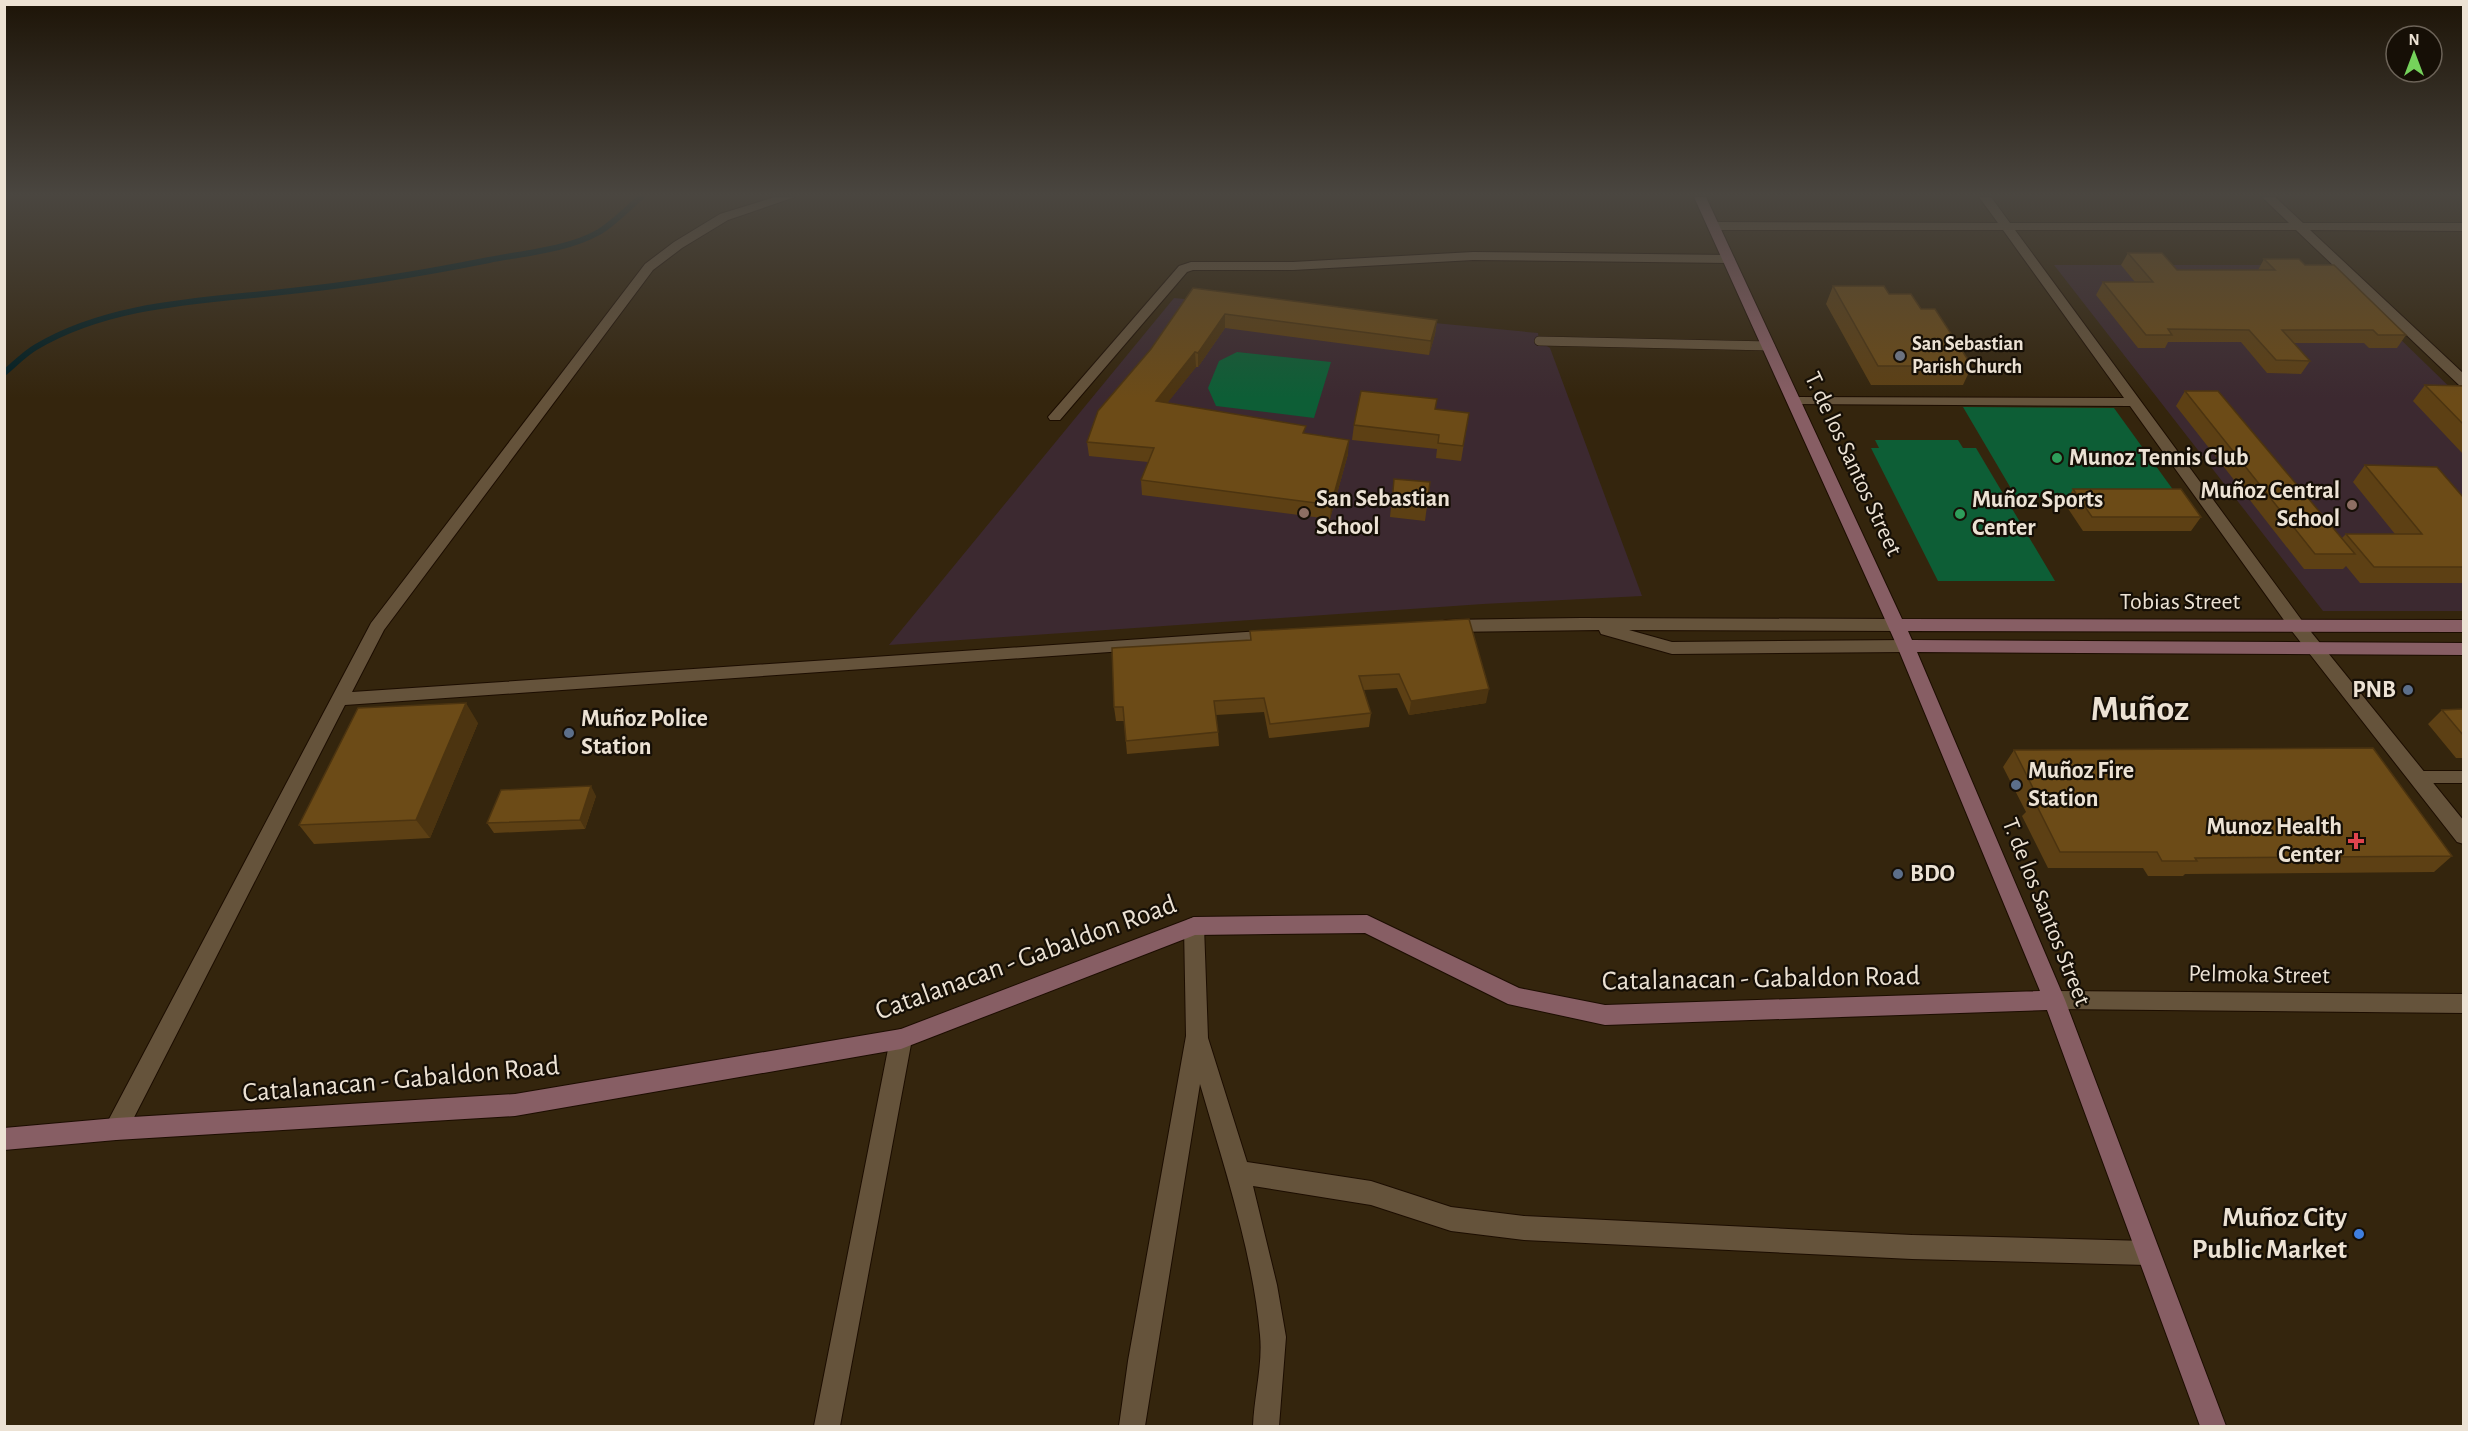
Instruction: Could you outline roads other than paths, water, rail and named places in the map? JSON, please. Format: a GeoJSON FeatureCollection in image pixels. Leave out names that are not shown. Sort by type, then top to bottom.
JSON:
{"type":"FeatureCollection","features":[{"type":"Feature","properties":{"kind":"main road","name":"T. de los Santos Street"},"geometry":{"type":"LineString","coordinates":[[1731,264],[1897,625],[2054,1000],[2213,1426]]}},
{"type":"Feature","properties":{"kind":"main road","name":"Tobias Street"},"geometry":{"type":"LineString","coordinates":[[1897,625],[2463,626]]}},
{"type":"Feature","properties":{"kind":"main road","name":"Tobias Street"},"geometry":{"type":"LineString","coordinates":[[1906,646],[2463,649]]}},
{"type":"Feature","properties":{"kind":"main road","name":"Catalanacan - Gabaldon Road"},"geometry":{"type":"LineString","coordinates":[[4,1139],[116,1129],[515,1104],[901,1039],[1194,926],[1367,924],[1516,997],[1605,1015],[2054,1000]]}},
{"type":"Feature","properties":{"kind":"street"},"geometry":{"type":"LineString","coordinates":[[116,1129],[377,627],[653,264]]}},
{"type":"Feature","properties":{"kind":"street"},"geometry":{"type":"LineString","coordinates":[[1055,417],[1183,269],[1191,266],[1333,264]]}},
{"type":"Feature","properties":{"kind":"street"},"geometry":{"type":"LineString","coordinates":[[2032,264],[2297,626],[2463,836]]}},
{"type":"Feature","properties":{"kind":"street"},"geometry":{"type":"LineString","coordinates":[[2338,264],[2463,382]]}},
{"type":"Feature","properties":{"kind":"street"},"geometry":{"type":"LineString","coordinates":[[1794,401],[2132,402]]}},
{"type":"Feature","properties":{"kind":"street"},"geometry":{"type":"LineString","coordinates":[[1432,627],[1582,624],[1897,625]]}},
{"type":"Feature","properties":{"kind":"street"},"geometry":{"type":"LineString","coordinates":[[1582,624],[1672,648],[1906,646]]}},
{"type":"Feature","properties":{"kind":"street"},"geometry":{"type":"LineString","coordinates":[[340,699],[1293,635]]}},
{"type":"Feature","properties":{"kind":"street"},"geometry":{"type":"LineString","coordinates":[[1132,1426],[1141,1361],[1197,1036],[1194,926]]}},
{"type":"Feature","properties":{"kind":"street","name":"Pelmoka Street"},"geometry":{"type":"LineString","coordinates":[[2054,1000],[2463,1004]]}},
{"type":"Feature","properties":{"kind":"street"},"geometry":{"type":"LineString","coordinates":[[1197,1036],[1238,1172],[1265,1286],[1272,1337],[1266,1426]]}},
{"type":"Feature","properties":{"kind":"street"},"geometry":{"type":"LineString","coordinates":[[827,1426],[901,1039]]}},
{"type":"Feature","properties":{"kind":"street"},"geometry":{"type":"LineString","coordinates":[[1238,1172],[1371,1193],[1451,1219],[1524,1228],[1912,1247],[2147,1253]]}},
{"type":"Feature","properties":{"kind":"lane"},"geometry":{"type":"LineString","coordinates":[[1539,341],[1770,346]]}},
{"type":"Feature","properties":{"kind":"lane"},"geometry":{"type":"LineString","coordinates":[[2417,777],[2463,777]]}},
{"type":"Feature","properties":{"kind":"waterway"},"geometry":{"type":"LineString","coordinates":[[4,373],[23,356],[65,332],[128,312],[193,301],[366,282],[468,264]]}},
{"type":"Feature","properties":{"kind":"place","name":"San Sebastian Parish Church"},"geometry":{"type":"Point","coordinates":[1900,356]}},
{"type":"Feature","properties":{"kind":"place","name":"Munoz Tennis Club"},"geometry":{"type":"Point","coordinates":[2057,458]}},
{"type":"Feature","properties":{"kind":"place","name":"Muñoz Central School"},"geometry":{"type":"Point","coordinates":[2352,505]}},
{"type":"Feature","properties":{"kind":"place","name":"San Sebastian School"},"geometry":{"type":"Point","coordinates":[1304,513]}},
{"type":"Feature","properties":{"kind":"place","name":"Muñoz Sports Center"},"geometry":{"type":"Point","coordinates":[1960,514]}},
{"type":"Feature","properties":{"kind":"place","name":"PNB"},"geometry":{"type":"Point","coordinates":[2408,690]}},
{"type":"Feature","properties":{"kind":"place","name":"Muñoz Police Station"},"geometry":{"type":"Point","coordinates":[569,733]}},
{"type":"Feature","properties":{"kind":"place","name":"Muñoz Fire Station"},"geometry":{"type":"Point","coordinates":[2016,785]}},
{"type":"Feature","properties":{"kind":"place","name":"Munoz Health Center"},"geometry":{"type":"Point","coordinates":[2356,841]}},
{"type":"Feature","properties":{"kind":"place","name":"BDO"},"geometry":{"type":"Point","coordinates":[1898,874]}},
{"type":"Feature","properties":{"kind":"place","name":"Muñoz City Public Market"},"geometry":{"type":"Point","coordinates":[2359,1234]}},
{"type":"Feature","properties":{"kind":"district","name":"Muñoz"},"geometry":{"type":"Point","coordinates":[2140,709]}}]}
